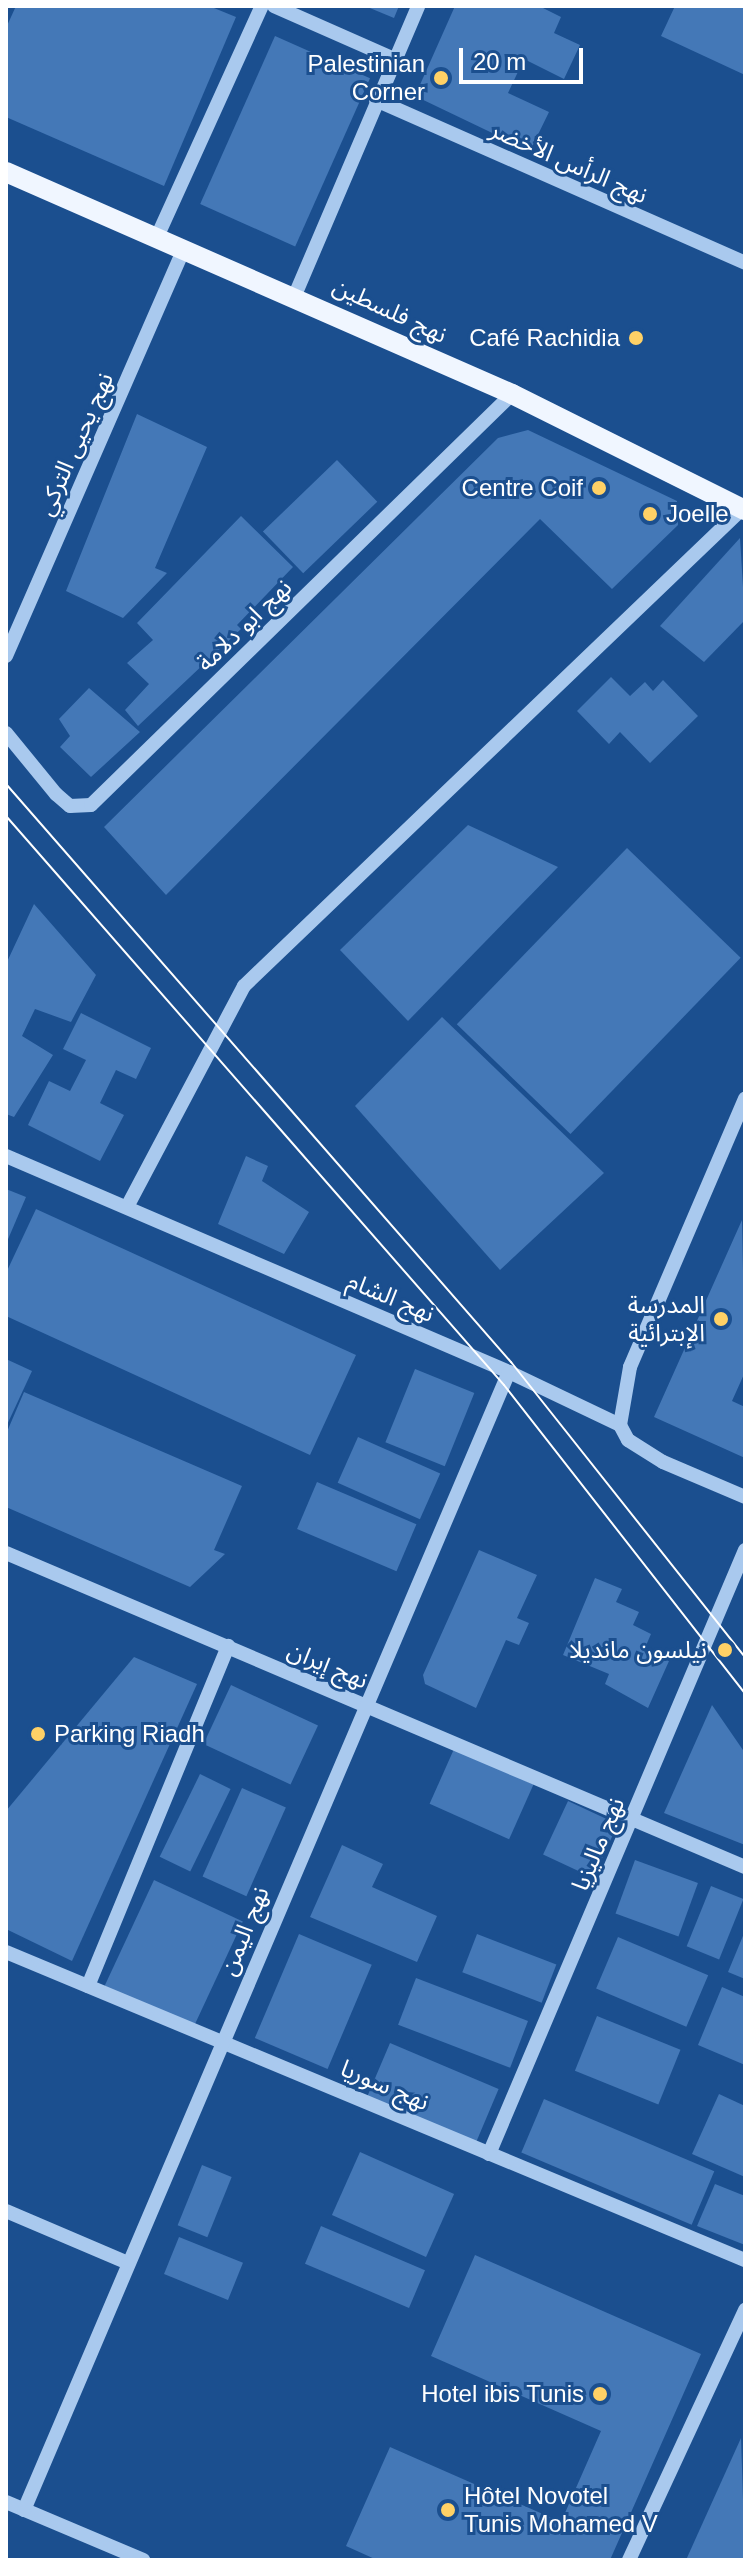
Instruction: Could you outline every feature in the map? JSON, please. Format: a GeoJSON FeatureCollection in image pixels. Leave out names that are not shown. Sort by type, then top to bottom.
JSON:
{"type":"FeatureCollection","features":[{"type":"Feature","properties":{"kind":"main road","name":"نهج فلسطين"},"geometry":{"type":"LineString","coordinates":[[6,172],[295,295],[512,394],[743,510]]}},
{"type":"Feature","properties":{"kind":"street"},"geometry":{"type":"LineString","coordinates":[[157,237],[262,6]]}},
{"type":"Feature","properties":{"kind":"street"},"geometry":{"type":"LineString","coordinates":[[274,6],[394,59]]}},
{"type":"Feature","properties":{"kind":"street"},"geometry":{"type":"LineString","coordinates":[[295,295],[418,6]]}},
{"type":"Feature","properties":{"kind":"street","name":"نهج الرأس الأخضر"},"geometry":{"type":"LineString","coordinates":[[376,100],[745,263]]}},
{"type":"Feature","properties":{"kind":"street","name":"نهج يحيى التركي"},"geometry":{"type":"LineString","coordinates":[[6,656],[184,249]]}},
{"type":"Feature","properties":{"kind":"street","name":"نهج ابو دلامة"},"geometry":{"type":"LineString","coordinates":[[6,733],[56,794],[70,806],[91,805],[512,394]]}},
{"type":"Feature","properties":{"kind":"street"},"geometry":{"type":"LineString","coordinates":[[127,1207],[244,986],[743,510]]}},
{"type":"Feature","properties":{"kind":"street"},"geometry":{"type":"LineString","coordinates":[[620,1425],[630,1367],[745,1099]]}},
{"type":"Feature","properties":{"kind":"street","name":"نهج الشام"},"geometry":{"type":"LineString","coordinates":[[6,1156],[509,1372],[620,1425],[640,1450],[745,1497]]}},
{"type":"Feature","properties":{"kind":"street","name":"نهج اليمن"},"geometry":{"type":"LineString","coordinates":[[24,2510],[362,1704],[509,1372]]}},
{"type":"Feature","properties":{"kind":"street","name":"نهج ماليزيا"},"geometry":{"type":"LineString","coordinates":[[489,2154],[745,1550]]}},
{"type":"Feature","properties":{"kind":"street","name":"نهج إيران"},"geometry":{"type":"LineString","coordinates":[[6,1553],[745,1867]]}},
{"type":"Feature","properties":{"kind":"street"},"geometry":{"type":"LineString","coordinates":[[88,1986],[228,1646]]}},
{"type":"Feature","properties":{"kind":"street","name":"نهج سوريا"},"geometry":{"type":"LineString","coordinates":[[6,1952],[745,2260]]}},
{"type":"Feature","properties":{"kind":"street"},"geometry":{"type":"LineString","coordinates":[[6,2211],[128,2263]]}},
{"type":"Feature","properties":{"kind":"street"},"geometry":{"type":"LineString","coordinates":[[629,2560],[745,2310]]}},
{"type":"Feature","properties":{"kind":"street"},"geometry":{"type":"LineString","coordinates":[[6,2502],[143,2560]]}},
{"type":"Feature","properties":{"kind":"building"},"geometry":{"type":"Polygon","coordinates":[[[16,6],[209,6],[236,17],[164,186],[6,117],[6,28],[16,6]]]}},
{"type":"Feature","properties":{"kind":"building"},"geometry":{"type":"Polygon","coordinates":[[[365,6],[399,6],[394,18],[365,6]]]}},
{"type":"Feature","properties":{"kind":"building"},"geometry":{"type":"Polygon","coordinates":[[[455,6],[539,6],[561,17],[554,33],[580,45],[564,79],[524,59],[508,93],[549,112],[530,151],[415,96],[455,6]]]}},
{"type":"Feature","properties":{"kind":"building"},"geometry":{"type":"Polygon","coordinates":[[[675,6],[745,6],[745,75],[661,36],[675,6]]]}},
{"type":"Feature","properties":{"kind":"building"},"geometry":{"type":"Polygon","coordinates":[[[275,36],[370,78],[295,246],[200,204],[275,36]]]}},
{"type":"Feature","properties":{"kind":"building"},"geometry":{"type":"Polygon","coordinates":[[[137,414],[207,447],[155,568],[167,573],[123,618],[66,591],[137,414]]]}},
{"type":"Feature","properties":{"kind":"building"},"geometry":{"type":"Polygon","coordinates":[[[528,430],[677,501],[678,525],[612,589],[540,519],[166,895],[104,827],[498,438],[528,430]]]}},
{"type":"Feature","properties":{"kind":"building"},"geometry":{"type":"Polygon","coordinates":[[[337,460],[377,502],[303,573],[263,532],[337,460]]]}},
{"type":"Feature","properties":{"kind":"building"},"geometry":{"type":"Polygon","coordinates":[[[241,516],[293,567],[237,625],[241,629],[138,726],[125,710],[149,684],[127,663],[153,640],[137,623],[241,516]]]}},
{"type":"Feature","properties":{"kind":"building"},"geometry":{"type":"Polygon","coordinates":[[[740,538],[745,620],[704,662],[660,626],[740,538]]]}},
{"type":"Feature","properties":{"kind":"building"},"geometry":{"type":"Polygon","coordinates":[[[611,677],[630,696],[645,682],[653,691],[663,680],[698,716],[650,763],[620,732],[609,744],[577,711],[611,677]]]}},
{"type":"Feature","properties":{"kind":"building"},"geometry":{"type":"Polygon","coordinates":[[[89,688],[140,732],[91,777],[60,747],[70,736],[59,719],[89,688]]]}},
{"type":"Feature","properties":{"kind":"building"},"geometry":{"type":"Polygon","coordinates":[[[468,825],[558,867],[408,1021],[340,950],[468,825]]]}},
{"type":"Feature","properties":{"kind":"building"},"geometry":{"type":"Polygon","coordinates":[[[627,848],[741,958],[570,1134],[457,1024],[627,848]]]}},
{"type":"Feature","properties":{"kind":"building"},"geometry":{"type":"Polygon","coordinates":[[[34,904],[96,975],[71,1022],[35,1009],[22,1036],[53,1055],[14,1117],[6,1114],[6,964],[34,904]]]}},
{"type":"Feature","properties":{"kind":"building"},"geometry":{"type":"Polygon","coordinates":[[[81,1013],[151,1048],[136,1079],[116,1070],[100,1103],[124,1115],[100,1161],[28,1125],[49,1081],[70,1091],[86,1060],[63,1049],[81,1013]]]}},
{"type":"Feature","properties":{"kind":"building"},"geometry":{"type":"Polygon","coordinates":[[[442,1017],[604,1173],[500,1270],[355,1106],[442,1017]]]}},
{"type":"Feature","properties":{"kind":"building"},"geometry":{"type":"Polygon","coordinates":[[[246,1156],[268,1166],[262,1181],[309,1212],[284,1254],[218,1224],[246,1156]]]}},
{"type":"Feature","properties":{"kind":"building"},"geometry":{"type":"Polygon","coordinates":[[[6,1189],[26,1197],[6,1244],[6,1189]]]}},
{"type":"Feature","properties":{"kind":"building"},"geometry":{"type":"Polygon","coordinates":[[[36,1209],[356,1355],[310,1455],[6,1316],[6,1273],[36,1209]]]}},
{"type":"Feature","properties":{"kind":"building","name":"المدرسة الإبترائية"},"geometry":{"type":"Polygon","coordinates":[[[742,1220],[745,1372],[732,1401],[745,1407],[745,1458],[654,1417],[742,1220]]]}},
{"type":"Feature","properties":{"kind":"building"},"geometry":{"type":"Polygon","coordinates":[[[6,1359],[32,1371],[6,1427],[6,1359]]]}},
{"type":"Feature","properties":{"kind":"building"},"geometry":{"type":"Polygon","coordinates":[[[415,1369],[474,1393],[445,1466],[385,1442],[415,1369]]]}},
{"type":"Feature","properties":{"kind":"building"},"geometry":{"type":"Polygon","coordinates":[[[24,1392],[242,1486],[214,1550],[225,1554],[190,1587],[6,1507],[6,1434],[24,1392]]]}},
{"type":"Feature","properties":{"kind":"building"},"geometry":{"type":"Polygon","coordinates":[[[358,1437],[440,1474],[420,1519],[338,1483],[358,1437]]]}},
{"type":"Feature","properties":{"kind":"building"},"geometry":{"type":"Polygon","coordinates":[[[317,1482],[416,1524],[396,1571],[297,1529],[317,1482]]]}},
{"type":"Feature","properties":{"kind":"building"},"geometry":{"type":"Polygon","coordinates":[[[479,1550],[537,1575],[517,1618],[529,1623],[519,1645],[506,1640],[476,1708],[425,1684],[423,1675],[479,1550]]]}},
{"type":"Feature","properties":{"kind":"building"},"geometry":{"type":"Polygon","coordinates":[[[595,1578],[622,1589],[616,1602],[639,1612],[633,1625],[651,1634],[644,1650],[669,1661],[648,1708],[605,1684],[609,1674],[563,1655],[595,1578]]]}},
{"type":"Feature","properties":{"kind":"building"},"geometry":{"type":"Polygon","coordinates":[[[134,1657],[197,1684],[72,1961],[6,1929],[6,1811],[134,1657]]]}},
{"type":"Feature","properties":{"kind":"building"},"geometry":{"type":"Polygon","coordinates":[[[231,1685],[318,1726],[291,1784],[204,1744],[231,1685]]]}},
{"type":"Feature","properties":{"kind":"building"},"geometry":{"type":"Polygon","coordinates":[[[712,1705],[745,1753],[745,1845],[664,1813],[712,1705]]]}},
{"type":"Feature","properties":{"kind":"building"},"geometry":{"type":"Polygon","coordinates":[[[454,1749],[533,1784],[509,1839],[430,1804],[454,1749]]]}},
{"type":"Feature","properties":{"kind":"building"},"geometry":{"type":"Polygon","coordinates":[[[200,1774],[231,1789],[190,1872],[160,1857],[200,1774]]]}},
{"type":"Feature","properties":{"kind":"building"},"geometry":{"type":"Polygon","coordinates":[[[242,1788],[286,1808],[246,1896],[203,1877],[242,1788]]]}},
{"type":"Feature","properties":{"kind":"building"},"geometry":{"type":"Polygon","coordinates":[[[568,1801],[618,1824],[593,1878],[543,1854],[568,1801]]]}},
{"type":"Feature","properties":{"kind":"building"},"geometry":{"type":"Polygon","coordinates":[[[342,1845],[383,1864],[372,1887],[437,1916],[417,1962],[310,1917],[342,1845]]]}},
{"type":"Feature","properties":{"kind":"building"},"geometry":{"type":"Polygon","coordinates":[[[635,1860],[698,1883],[678,1936],[616,1914],[635,1860]]]}},
{"type":"Feature","properties":{"kind":"building"},"geometry":{"type":"Polygon","coordinates":[[[154,1880],[243,1921],[193,2027],[105,1986],[154,1880]]]}},
{"type":"Feature","properties":{"kind":"building"},"geometry":{"type":"Polygon","coordinates":[[[711,1886],[743,1899],[719,1959],[687,1946],[711,1886]]]}},
{"type":"Feature","properties":{"kind":"building"},"geometry":{"type":"Polygon","coordinates":[[[745,1931],[745,1979],[728,1972],[745,1931]]]}},
{"type":"Feature","properties":{"kind":"building"},"geometry":{"type":"Polygon","coordinates":[[[299,1934],[372,1965],[328,2069],[255,2038],[299,1934]]]}},
{"type":"Feature","properties":{"kind":"building"},"geometry":{"type":"Polygon","coordinates":[[[477,1934],[556,1964],[542,2003],[462,1972],[477,1934]]]}},
{"type":"Feature","properties":{"kind":"building"},"geometry":{"type":"Polygon","coordinates":[[[618,1937],[708,1975],[686,2027],[596,1989],[618,1937]]]}},
{"type":"Feature","properties":{"kind":"building"},"geometry":{"type":"Polygon","coordinates":[[[416,1978],[528,2021],[510,2068],[398,2025],[416,1978]]]}},
{"type":"Feature","properties":{"kind":"building"},"geometry":{"type":"Polygon","coordinates":[[[722,1987],[745,1997],[745,2065],[698,2045],[722,1987]]]}},
{"type":"Feature","properties":{"kind":"building"},"geometry":{"type":"Polygon","coordinates":[[[597,2016],[680,2050],[658,2104],[575,2071],[597,2016]]]}},
{"type":"Feature","properties":{"kind":"building"},"geometry":{"type":"Polygon","coordinates":[[[390,2043],[499,2089],[476,2143],[367,2097],[390,2043]]]}},
{"type":"Feature","properties":{"kind":"building"},"geometry":{"type":"Polygon","coordinates":[[[719,2094],[745,2106],[745,2177],[692,2154],[719,2094]]]}},
{"type":"Feature","properties":{"kind":"building"},"geometry":{"type":"Polygon","coordinates":[[[544,2099],[714,2171],[692,2225],[521,2152],[544,2099]]]}},
{"type":"Feature","properties":{"kind":"building"},"geometry":{"type":"Polygon","coordinates":[[[360,2152],[454,2194],[426,2257],[332,2215],[360,2152]]]}},
{"type":"Feature","properties":{"kind":"building"},"geometry":{"type":"Polygon","coordinates":[[[202,2165],[232,2177],[207,2237],[178,2225],[202,2165]]]}},
{"type":"Feature","properties":{"kind":"building"},"geometry":{"type":"Polygon","coordinates":[[[715,2184],[745,2196],[745,2245],[697,2226],[715,2184]]]}},
{"type":"Feature","properties":{"kind":"building"},"geometry":{"type":"Polygon","coordinates":[[[321,2226],[425,2270],[409,2308],[305,2264],[321,2226]]]}},
{"type":"Feature","properties":{"kind":"building"},"geometry":{"type":"Polygon","coordinates":[[[179,2237],[243,2263],[228,2300],[164,2274],[179,2237]]]}},
{"type":"Feature","properties":{"kind":"building","name":"Hotel ibis Tunis"},"geometry":{"type":"Polygon","coordinates":[[[475,2255],[701,2354],[610,2560],[377,2560],[346,2546],[390,2447],[561,2522],[601,2431],[431,2356],[475,2255]]]}},
{"type":"Feature","properties":{"kind":"building"},"geometry":{"type":"Polygon","coordinates":[[[741,2438],[745,2560],[686,2560],[741,2438]]]}},
{"type":"Feature","properties":{"kind":"tram line"},"geometry":{"type":"LineString","coordinates":[[6,784],[511,1362],[745,1657]]}},
{"type":"Feature","properties":{"kind":"tram line"},"geometry":{"type":"LineString","coordinates":[[6,816],[504,1385],[745,1693]]}},
{"type":"Feature","properties":{"kind":"place","name":"Palestinian Corner"},"geometry":{"type":"Point","coordinates":[441,78]}},
{"type":"Feature","properties":{"kind":"place","name":"Café Rachidia"},"geometry":{"type":"Point","coordinates":[636,338]}},
{"type":"Feature","properties":{"kind":"place","name":"Centre Coif"},"geometry":{"type":"Point","coordinates":[599,488]}},
{"type":"Feature","properties":{"kind":"place","name":"Joelle"},"geometry":{"type":"Point","coordinates":[650,514]}},
{"type":"Feature","properties":{"kind":"place","name":"المدرسة الإبترائية"},"geometry":{"type":"Point","coordinates":[721,1319]}},
{"type":"Feature","properties":{"kind":"place","name":"نيلسون مانديلا"},"geometry":{"type":"Point","coordinates":[725,1650]}},
{"type":"Feature","properties":{"kind":"place","name":"Parking Riadh"},"geometry":{"type":"Point","coordinates":[38,1734]}},
{"type":"Feature","properties":{"kind":"place","name":"Hotel ibis Tunis"},"geometry":{"type":"Point","coordinates":[600,2394]}},
{"type":"Feature","properties":{"kind":"place","name":"Hôtel Novotel Tunis Mohamed V"},"geometry":{"type":"Point","coordinates":[448,2510]}}]}
